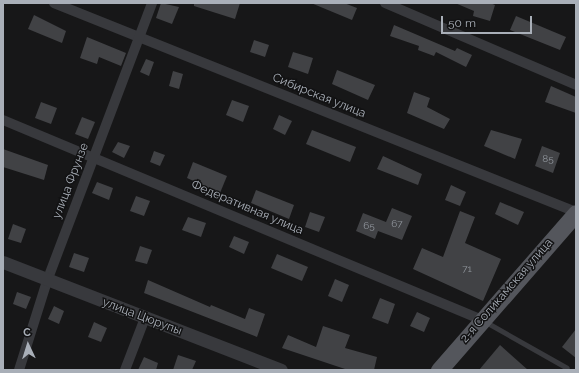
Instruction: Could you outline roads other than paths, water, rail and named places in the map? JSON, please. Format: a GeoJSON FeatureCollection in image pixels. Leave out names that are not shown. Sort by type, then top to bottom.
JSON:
{"type":"FeatureCollection","features":[{"type":"Feature","properties":{"kind":"main road","name":"2-я Соликамская улица"},"geometry":{"type":"LineString","coordinates":[[439,370],[576,213]]}},
{"type":"Feature","properties":{"kind":"street","name":"Сибирская улица"},"geometry":{"type":"LineString","coordinates":[[54,3],[138,39],[576,213]]}},
{"type":"Feature","properties":{"kind":"street","name":"улица Фрунзе"},"geometry":{"type":"LineString","coordinates":[[19,370],[47,281],[152,3]]}},
{"type":"Feature","properties":{"kind":"street"},"geometry":{"type":"LineString","coordinates":[[385,3],[576,85]]}},
{"type":"Feature","properties":{"kind":"street","name":"Федеративная улица"},"geometry":{"type":"LineString","coordinates":[[3,120],[482,320]]}},
{"type":"Feature","properties":{"kind":"street","name":"улица Цюрупы"},"geometry":{"type":"LineString","coordinates":[[3,262],[47,281],[281,370]]}},
{"type":"Feature","properties":{"kind":"street"},"geometry":{"type":"LineString","coordinates":[[125,370],[145,318]]}},
{"type":"Feature","properties":{"kind":"lane"},"geometry":{"type":"LineString","coordinates":[[482,320],[567,368]]}}]}
